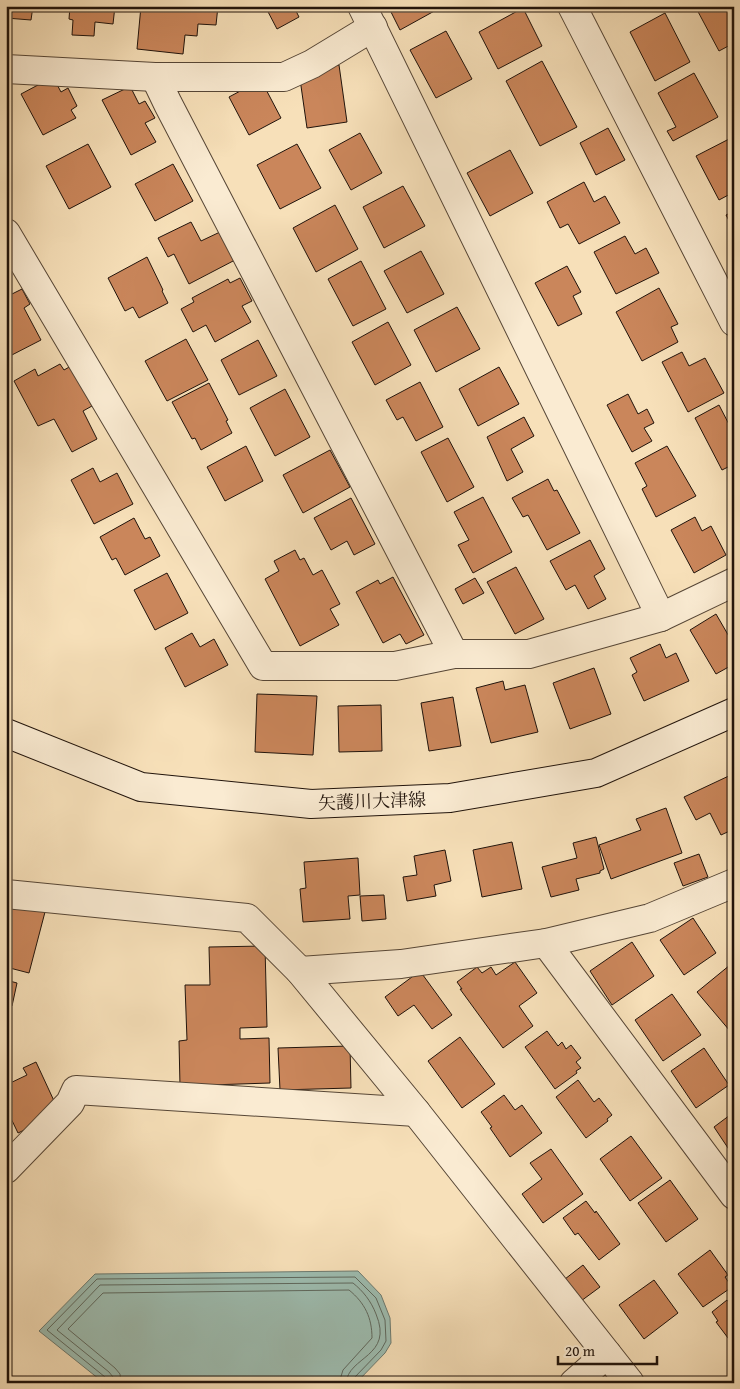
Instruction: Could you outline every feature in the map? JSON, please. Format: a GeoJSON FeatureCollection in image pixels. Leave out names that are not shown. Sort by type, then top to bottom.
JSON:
{"type":"FeatureCollection","features":[{"type":"Feature","properties":{"kind":"street"},"geometry":{"type":"LineString","coordinates":[[572,6],[734,322]]}},
{"type":"Feature","properties":{"kind":"street"},"geometry":{"type":"LineString","coordinates":[[6,69],[155,76],[284,76],[312,64],[368,17],[661,617]]}},
{"type":"Feature","properties":{"kind":"street"},"geometry":{"type":"LineString","coordinates":[[155,76],[172,113],[454,654]]}},
{"type":"Feature","properties":{"kind":"street"},"geometry":{"type":"LineString","coordinates":[[6,233],[263,666],[395,666],[454,654],[529,654],[661,617],[734,582]]}},
{"type":"Feature","properties":{"kind":"street","name":"矢護川大津線"},"geometry":{"type":"LineString","coordinates":[[6,733],[141,787],[311,804],[450,798],[596,773],[734,712]]}},
{"type":"Feature","properties":{"kind":"street"},"geometry":{"type":"LineString","coordinates":[[300,970],[401,964],[546,943],[650,918],[734,883]]}},
{"type":"Feature","properties":{"kind":"street"},"geometry":{"type":"LineString","coordinates":[[6,894],[248,918],[300,970],[416,1112],[630,1383]]}},
{"type":"Feature","properties":{"kind":"street"},"geometry":{"type":"LineString","coordinates":[[546,943],[734,1195]]}},
{"type":"Feature","properties":{"kind":"street"},"geometry":{"type":"LineString","coordinates":[[6,1168],[70,1103],[76,1090],[416,1112]]}},
{"type":"Feature","properties":{"kind":"street"},"geometry":{"type":"LineString","coordinates":[[574,1383],[607,1354]]}},
{"type":"Feature","properties":{"kind":"water"},"geometry":{"type":"Polygon","coordinates":[[[358,1271],[381,1295],[390,1318],[391,1343],[385,1353],[356,1383],[104,1383],[39,1331],[95,1274],[358,1271]]]}},
{"type":"Feature","properties":{"kind":"building"},"geometry":{"type":"Polygon","coordinates":[[[6,6],[33,6],[31,20],[6,18],[6,6]]]}},
{"type":"Feature","properties":{"kind":"building"},"geometry":{"type":"Polygon","coordinates":[[[70,6],[115,6],[113,24],[95,22],[94,36],[72,35],[73,20],[69,19],[70,6]]]}},
{"type":"Feature","properties":{"kind":"building"},"geometry":{"type":"Polygon","coordinates":[[[141,6],[218,6],[216,25],[198,24],[197,36],[185,35],[183,54],[137,49],[141,6]]]}},
{"type":"Feature","properties":{"kind":"building"},"geometry":{"type":"Polygon","coordinates":[[[265,6],[296,6],[294,7],[299,17],[277,29],[265,6]]]}},
{"type":"Feature","properties":{"kind":"building"},"geometry":{"type":"Polygon","coordinates":[[[388,6],[437,6],[438,9],[400,30],[388,6]]]}},
{"type":"Feature","properties":{"kind":"building"},"geometry":{"type":"Polygon","coordinates":[[[695,6],[734,6],[734,43],[719,51],[695,6]]]}},
{"type":"Feature","properties":{"kind":"building"},"geometry":{"type":"Polygon","coordinates":[[[523,8],[542,46],[498,69],[479,32],[523,8]]]}},
{"type":"Feature","properties":{"kind":"building"},"geometry":{"type":"Polygon","coordinates":[[[665,13],[690,62],[655,81],[630,32],[665,13]]]}},
{"type":"Feature","properties":{"kind":"building"},"geometry":{"type":"Polygon","coordinates":[[[446,31],[472,79],[436,98],[410,50],[446,31]]]}},
{"type":"Feature","properties":{"kind":"building"},"geometry":{"type":"Polygon","coordinates":[[[542,61],[577,127],[540,146],[506,81],[542,61]]]}},
{"type":"Feature","properties":{"kind":"building"},"geometry":{"type":"Polygon","coordinates":[[[339,65],[347,122],[307,128],[299,72],[339,65]]]}},
{"type":"Feature","properties":{"kind":"building"},"geometry":{"type":"Polygon","coordinates":[[[694,73],[718,117],[673,141],[667,131],[676,127],[658,93],[694,73]]]}},
{"type":"Feature","properties":{"kind":"building"},"geometry":{"type":"Polygon","coordinates":[[[53,77],[61,92],[68,88],[77,106],[71,110],[76,118],[43,135],[21,94],[53,77]]]}},
{"type":"Feature","properties":{"kind":"building"},"geometry":{"type":"Polygon","coordinates":[[[261,80],[281,118],[249,135],[229,97],[261,80]]]}},
{"type":"Feature","properties":{"kind":"building"},"geometry":{"type":"Polygon","coordinates":[[[127,88],[131,88],[139,104],[145,101],[155,118],[145,123],[156,142],[131,155],[102,100],[127,88]]]}},
{"type":"Feature","properties":{"kind":"building"},"geometry":{"type":"Polygon","coordinates":[[[608,128],[625,160],[596,175],[580,143],[608,128]]]}},
{"type":"Feature","properties":{"kind":"building"},"geometry":{"type":"Polygon","coordinates":[[[360,133],[382,173],[351,190],[329,150],[360,133]]]}},
{"type":"Feature","properties":{"kind":"building"},"geometry":{"type":"Polygon","coordinates":[[[731,138],[734,144],[734,192],[719,200],[696,156],[731,138]]]}},
{"type":"Feature","properties":{"kind":"building"},"geometry":{"type":"Polygon","coordinates":[[[88,144],[111,187],[69,209],[46,166],[88,144]]]}},
{"type":"Feature","properties":{"kind":"building"},"geometry":{"type":"Polygon","coordinates":[[[297,144],[321,188],[280,209],[257,165],[297,144]]]}},
{"type":"Feature","properties":{"kind":"building"},"geometry":{"type":"Polygon","coordinates":[[[510,150],[533,193],[490,216],[467,173],[510,150]]]}},
{"type":"Feature","properties":{"kind":"building"},"geometry":{"type":"Polygon","coordinates":[[[173,164],[193,201],[155,221],[135,184],[173,164]]]}},
{"type":"Feature","properties":{"kind":"building"},"geometry":{"type":"Polygon","coordinates":[[[584,182],[594,202],[605,196],[620,223],[579,244],[568,224],[560,228],[547,202],[584,182]]]}},
{"type":"Feature","properties":{"kind":"building"},"geometry":{"type":"Polygon","coordinates":[[[403,186],[425,226],[384,248],[363,207],[403,186]]]}},
{"type":"Feature","properties":{"kind":"building"},"geometry":{"type":"Polygon","coordinates":[[[335,205],[358,249],[316,272],[293,228],[335,205]]]}},
{"type":"Feature","properties":{"kind":"building"},"geometry":{"type":"Polygon","coordinates":[[[734,211],[734,230],[726,215],[734,211]]]}},
{"type":"Feature","properties":{"kind":"building"},"geometry":{"type":"Polygon","coordinates":[[[191,222],[201,241],[220,232],[235,260],[189,284],[174,254],[168,257],[158,238],[191,222]]]}},
{"type":"Feature","properties":{"kind":"building"},"geometry":{"type":"Polygon","coordinates":[[[625,236],[635,254],[646,248],[659,273],[616,294],[594,252],[625,236]]]}},
{"type":"Feature","properties":{"kind":"building"},"geometry":{"type":"Polygon","coordinates":[[[421,251],[444,294],[407,313],[384,271],[421,251]]]}},
{"type":"Feature","properties":{"kind":"building"},"geometry":{"type":"Polygon","coordinates":[[[147,257],[168,303],[139,318],[133,307],[125,311],[108,278],[147,257]]]}},
{"type":"Feature","properties":{"kind":"building"},"geometry":{"type":"Polygon","coordinates":[[[361,261],[386,309],[353,326],[328,279],[361,261]]]}},
{"type":"Feature","properties":{"kind":"building"},"geometry":{"type":"Polygon","coordinates":[[[567,266],[581,292],[573,296],[582,314],[558,326],[535,283],[567,266]]]}},
{"type":"Feature","properties":{"kind":"building"},"geometry":{"type":"Polygon","coordinates":[[[240,278],[252,301],[242,306],[251,322],[215,342],[206,325],[193,332],[181,309],[194,302],[192,298],[228,279],[230,283],[240,278]]]}},
{"type":"Feature","properties":{"kind":"building"},"geometry":{"type":"Polygon","coordinates":[[[659,288],[678,324],[671,327],[678,342],[642,361],[616,312],[659,288]]]}},
{"type":"Feature","properties":{"kind":"building"},"geometry":{"type":"Polygon","coordinates":[[[22,289],[30,304],[24,308],[41,340],[6,358],[6,297],[22,289]]]}},
{"type":"Feature","properties":{"kind":"building"},"geometry":{"type":"Polygon","coordinates":[[[457,307],[480,349],[436,372],[414,330],[457,307]]]}},
{"type":"Feature","properties":{"kind":"building"},"geometry":{"type":"Polygon","coordinates":[[[388,322],[411,365],[375,385],[352,342],[388,322]]]}},
{"type":"Feature","properties":{"kind":"building"},"geometry":{"type":"Polygon","coordinates":[[[186,339],[208,380],[167,401],[145,361],[186,339]]]}},
{"type":"Feature","properties":{"kind":"building"},"geometry":{"type":"Polygon","coordinates":[[[258,340],[277,376],[239,395],[221,360],[258,340]]]}},
{"type":"Feature","properties":{"kind":"building"},"geometry":{"type":"Polygon","coordinates":[[[682,352],[689,366],[705,358],[724,393],[688,412],[662,362],[682,352]]]}},
{"type":"Feature","properties":{"kind":"building"},"geometry":{"type":"Polygon","coordinates":[[[60,364],[64,370],[71,366],[92,406],[83,411],[97,439],[72,452],[54,419],[38,426],[14,381],[35,369],[38,376],[60,364]]]}},
{"type":"Feature","properties":{"kind":"building"},"geometry":{"type":"Polygon","coordinates":[[[499,367],[519,404],[478,426],[459,389],[499,367]]]}},
{"type":"Feature","properties":{"kind":"building"},"geometry":{"type":"Polygon","coordinates":[[[420,382],[443,427],[416,441],[403,417],[397,420],[386,400],[420,382]]]}},
{"type":"Feature","properties":{"kind":"building"},"geometry":{"type":"Polygon","coordinates":[[[209,383],[228,420],[226,421],[232,433],[201,450],[195,438],[192,439],[172,402],[209,383]]]}},
{"type":"Feature","properties":{"kind":"building"},"geometry":{"type":"Polygon","coordinates":[[[285,389],[310,437],[275,456],[250,408],[285,389]]]}},
{"type":"Feature","properties":{"kind":"building"},"geometry":{"type":"Polygon","coordinates":[[[628,394],[638,414],[647,409],[654,423],[644,428],[652,441],[632,452],[607,405],[628,394]]]}},
{"type":"Feature","properties":{"kind":"building"},"geometry":{"type":"Polygon","coordinates":[[[719,405],[734,434],[734,464],[722,470],[695,418],[719,405]]]}},
{"type":"Feature","properties":{"kind":"building"},"geometry":{"type":"Polygon","coordinates":[[[524,417],[534,436],[511,449],[523,472],[507,481],[487,437],[524,417]]]}},
{"type":"Feature","properties":{"kind":"building"},"geometry":{"type":"Polygon","coordinates":[[[448,438],[474,487],[447,502],[421,452],[448,438]]]}},
{"type":"Feature","properties":{"kind":"building"},"geometry":{"type":"Polygon","coordinates":[[[246,446],[263,481],[225,501],[207,467],[246,446]]]}},
{"type":"Feature","properties":{"kind":"building"},"geometry":{"type":"Polygon","coordinates":[[[667,446],[696,496],[656,517],[642,489],[647,486],[635,463],[667,446]]]}},
{"type":"Feature","properties":{"kind":"building"},"geometry":{"type":"Polygon","coordinates":[[[330,450],[350,487],[303,513],[283,475],[330,450]]]}},
{"type":"Feature","properties":{"kind":"building"},"geometry":{"type":"Polygon","coordinates":[[[93,468],[100,482],[117,473],[133,504],[94,524],[71,480],[93,468]]]}},
{"type":"Feature","properties":{"kind":"building"},"geometry":{"type":"Polygon","coordinates":[[[548,479],[554,491],[557,490],[580,533],[547,550],[528,515],[523,517],[512,498],[548,479]]]}},
{"type":"Feature","properties":{"kind":"building"},"geometry":{"type":"Polygon","coordinates":[[[483,497],[512,552],[473,573],[458,545],[469,540],[454,512],[483,497]]]}},
{"type":"Feature","properties":{"kind":"building"},"geometry":{"type":"Polygon","coordinates":[[[351,498],[375,544],[354,555],[347,541],[331,550],[314,518],[351,498]]]}},
{"type":"Feature","properties":{"kind":"building"},"geometry":{"type":"Polygon","coordinates":[[[695,517],[702,531],[711,526],[726,555],[694,573],[671,530],[695,517]]]}},
{"type":"Feature","properties":{"kind":"building"},"geometry":{"type":"Polygon","coordinates":[[[134,518],[145,539],[150,537],[160,556],[125,575],[116,558],[112,560],[100,537],[134,518]]]}},
{"type":"Feature","properties":{"kind":"building"},"geometry":{"type":"Polygon","coordinates":[[[590,540],[605,569],[594,576],[606,599],[588,609],[575,585],[566,590],[550,561],[590,540]]]}},
{"type":"Feature","properties":{"kind":"building"},"geometry":{"type":"Polygon","coordinates":[[[295,550],[300,560],[304,558],[313,575],[322,570],[340,604],[330,609],[339,625],[300,646],[265,579],[279,571],[274,561],[295,550]]]}},
{"type":"Feature","properties":{"kind":"building"},"geometry":{"type":"Polygon","coordinates":[[[516,567],[544,619],[515,634],[487,582],[516,567]]]}},
{"type":"Feature","properties":{"kind":"building"},"geometry":{"type":"Polygon","coordinates":[[[167,573],[188,613],[155,630],[134,590],[167,573]]]}},
{"type":"Feature","properties":{"kind":"building"},"geometry":{"type":"Polygon","coordinates":[[[393,577],[424,635],[406,644],[400,634],[383,643],[356,592],[378,580],[380,584],[393,577]]]}},
{"type":"Feature","properties":{"kind":"building"},"geometry":{"type":"Polygon","coordinates":[[[475,578],[484,593],[463,604],[455,589],[475,578]]]}},
{"type":"Feature","properties":{"kind":"building"},"geometry":{"type":"Polygon","coordinates":[[[716,614],[734,645],[734,664],[716,674],[690,630],[716,614]]]}},
{"type":"Feature","properties":{"kind":"building"},"geometry":{"type":"Polygon","coordinates":[[[192,633],[200,647],[214,639],[228,665],[185,687],[165,648],[192,633]]]}},
{"type":"Feature","properties":{"kind":"building"},"geometry":{"type":"Polygon","coordinates":[[[660,644],[666,658],[676,653],[689,681],[644,701],[632,675],[637,672],[630,658],[660,644]]]}},
{"type":"Feature","properties":{"kind":"building"},"geometry":{"type":"Polygon","coordinates":[[[594,668],[611,714],[570,729],[553,683],[594,668]]]}},
{"type":"Feature","properties":{"kind":"building"},"geometry":{"type":"Polygon","coordinates":[[[503,681],[505,690],[525,685],[538,732],[491,743],[476,688],[503,681]]]}},
{"type":"Feature","properties":{"kind":"building"},"geometry":{"type":"Polygon","coordinates":[[[257,694],[317,696],[313,755],[255,752],[257,694]]]}},
{"type":"Feature","properties":{"kind":"building"},"geometry":{"type":"Polygon","coordinates":[[[453,697],[461,746],[429,751],[421,703],[453,697]]]}},
{"type":"Feature","properties":{"kind":"building"},"geometry":{"type":"Polygon","coordinates":[[[381,705],[382,751],[339,752],[338,706],[381,705]]]}},
{"type":"Feature","properties":{"kind":"building"},"geometry":{"type":"Polygon","coordinates":[[[733,774],[734,829],[721,835],[710,813],[696,820],[684,797],[733,774]]]}},
{"type":"Feature","properties":{"kind":"building"},"geometry":{"type":"Polygon","coordinates":[[[666,808],[682,853],[611,879],[599,845],[641,830],[636,819],[666,808]]]}},
{"type":"Feature","properties":{"kind":"building"},"geometry":{"type":"Polygon","coordinates":[[[596,837],[604,869],[600,873],[576,879],[579,890],[551,897],[542,867],[577,858],[573,843],[596,837]]]}},
{"type":"Feature","properties":{"kind":"building"},"geometry":{"type":"Polygon","coordinates":[[[512,842],[522,889],[482,897],[473,850],[512,842]]]}},
{"type":"Feature","properties":{"kind":"building"},"geometry":{"type":"Polygon","coordinates":[[[445,850],[451,881],[434,885],[436,896],[407,901],[403,877],[417,875],[414,856],[445,850]]]}},
{"type":"Feature","properties":{"kind":"building"},"geometry":{"type":"Polygon","coordinates":[[[699,854],[708,877],[683,886],[674,863],[699,854]]]}},
{"type":"Feature","properties":{"kind":"building"},"geometry":{"type":"Polygon","coordinates":[[[358,858],[360,895],[348,896],[350,919],[303,922],[300,889],[306,888],[304,862],[358,858]]]}},
{"type":"Feature","properties":{"kind":"building"},"geometry":{"type":"Polygon","coordinates":[[[384,895],[386,919],[362,921],[360,896],[384,895]]]}},
{"type":"Feature","properties":{"kind":"building"},"geometry":{"type":"Polygon","coordinates":[[[6,902],[45,912],[29,973],[6,967],[6,902]]]}},
{"type":"Feature","properties":{"kind":"building"},"geometry":{"type":"Polygon","coordinates":[[[693,918],[716,953],[684,975],[660,940],[693,918]]]}},
{"type":"Feature","properties":{"kind":"building"},"geometry":{"type":"Polygon","coordinates":[[[632,942],[654,976],[612,1005],[590,971],[632,942]]]}},
{"type":"Feature","properties":{"kind":"building"},"geometry":{"type":"Polygon","coordinates":[[[265,946],[267,1027],[240,1028],[240,1039],[269,1038],[270,1083],[180,1086],[179,1041],[187,1040],[185,985],[210,985],[209,947],[265,946]]]}},
{"type":"Feature","properties":{"kind":"building"},"geometry":{"type":"Polygon","coordinates":[[[515,962],[537,993],[519,1006],[533,1026],[503,1048],[460,989],[462,989],[457,982],[477,967],[482,973],[491,967],[496,975],[515,962]]]}},
{"type":"Feature","properties":{"kind":"building"},"geometry":{"type":"Polygon","coordinates":[[[730,965],[734,970],[734,1028],[730,1031],[697,992],[730,965]]]}},
{"type":"Feature","properties":{"kind":"building"},"geometry":{"type":"Polygon","coordinates":[[[420,971],[452,1015],[432,1029],[414,1005],[398,1016],[385,997],[420,971]]]}},
{"type":"Feature","properties":{"kind":"building"},"geometry":{"type":"Polygon","coordinates":[[[6,980],[17,983],[12,1006],[6,1005],[6,980]]]}},
{"type":"Feature","properties":{"kind":"building"},"geometry":{"type":"Polygon","coordinates":[[[672,994],[701,1035],[663,1061],[635,1020],[672,994]]]}},
{"type":"Feature","properties":{"kind":"building"},"geometry":{"type":"Polygon","coordinates":[[[547,1031],[558,1046],[562,1042],[566,1049],[571,1045],[581,1058],[576,1062],[581,1068],[576,1071],[577,1073],[555,1089],[525,1047],[547,1031]]]}},
{"type":"Feature","properties":{"kind":"building"},"geometry":{"type":"Polygon","coordinates":[[[460,1037],[495,1084],[462,1108],[428,1061],[460,1037]]]}},
{"type":"Feature","properties":{"kind":"building"},"geometry":{"type":"Polygon","coordinates":[[[350,1046],[351,1088],[280,1090],[278,1048],[350,1046]]]}},
{"type":"Feature","properties":{"kind":"building"},"geometry":{"type":"Polygon","coordinates":[[[704,1048],[729,1085],[696,1108],[671,1071],[704,1048]]]}},
{"type":"Feature","properties":{"kind":"building"},"geometry":{"type":"Polygon","coordinates":[[[36,1062],[55,1103],[56,1115],[18,1133],[6,1108],[6,1085],[27,1075],[23,1068],[36,1062]]]}},
{"type":"Feature","properties":{"kind":"building"},"geometry":{"type":"Polygon","coordinates":[[[578,1080],[594,1102],[599,1098],[612,1115],[607,1119],[608,1121],[586,1138],[556,1097],[578,1080]]]}},
{"type":"Feature","properties":{"kind":"building"},"geometry":{"type":"Polygon","coordinates":[[[504,1095],[515,1110],[522,1105],[542,1133],[510,1157],[481,1112],[504,1095]]]}},
{"type":"Feature","properties":{"kind":"building"},"geometry":{"type":"Polygon","coordinates":[[[734,1112],[734,1148],[730,1151],[714,1127],[734,1112]]]}},
{"type":"Feature","properties":{"kind":"building"},"geometry":{"type":"Polygon","coordinates":[[[631,1136],[662,1178],[630,1201],[600,1159],[631,1136]]]}},
{"type":"Feature","properties":{"kind":"building"},"geometry":{"type":"Polygon","coordinates":[[[551,1149],[583,1194],[543,1223],[522,1194],[542,1179],[530,1163],[551,1149]]]}},
{"type":"Feature","properties":{"kind":"building"},"geometry":{"type":"Polygon","coordinates":[[[670,1180],[698,1219],[666,1242],[638,1203],[670,1180]]]}},
{"type":"Feature","properties":{"kind":"building"},"geometry":{"type":"Polygon","coordinates":[[[586,1201],[595,1213],[596,1211],[620,1244],[599,1260],[578,1233],[575,1235],[563,1218],[586,1201]]]}},
{"type":"Feature","properties":{"kind":"building"},"geometry":{"type":"Polygon","coordinates":[[[710,1250],[728,1275],[725,1277],[732,1287],[703,1307],[678,1274],[710,1250]]]}},
{"type":"Feature","properties":{"kind":"building"},"geometry":{"type":"Polygon","coordinates":[[[583,1265],[600,1287],[581,1301],[565,1279],[583,1265]]]}},
{"type":"Feature","properties":{"kind":"building"},"geometry":{"type":"Polygon","coordinates":[[[654,1280],[678,1313],[644,1339],[619,1305],[654,1280]]]}},
{"type":"Feature","properties":{"kind":"building"},"geometry":{"type":"Polygon","coordinates":[[[727,1300],[734,1309],[734,1346],[716,1322],[718,1321],[712,1312],[727,1300]]]}}]}
